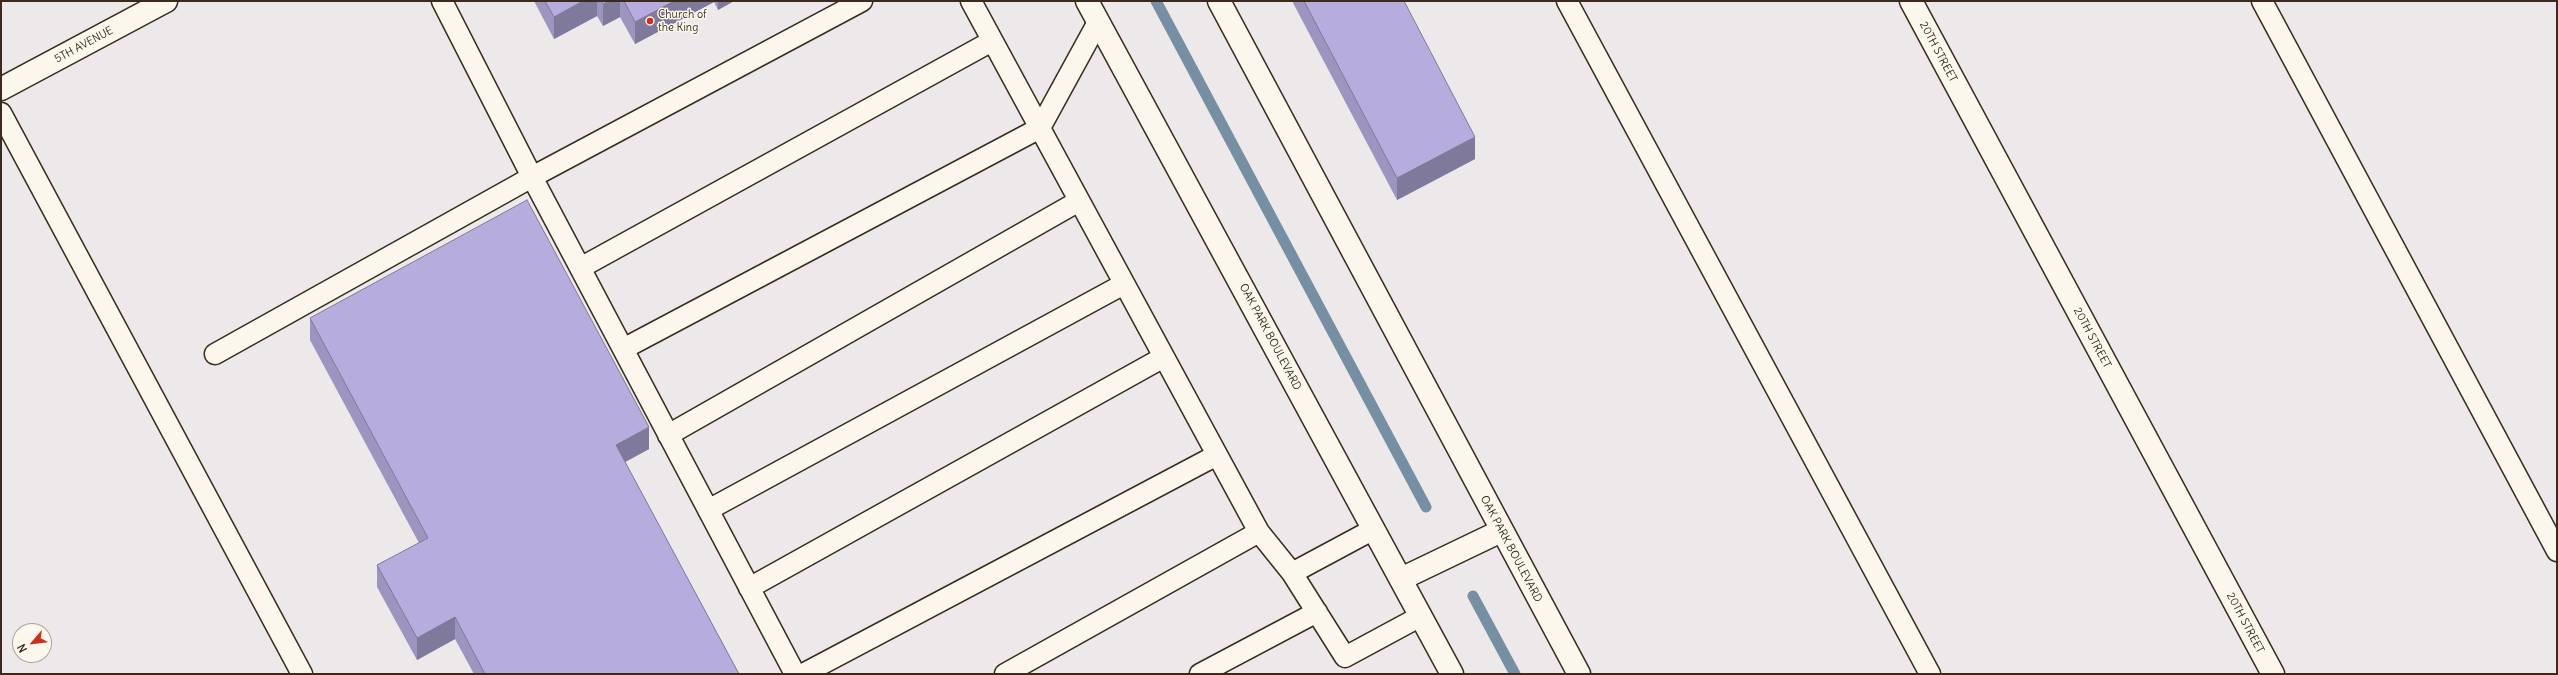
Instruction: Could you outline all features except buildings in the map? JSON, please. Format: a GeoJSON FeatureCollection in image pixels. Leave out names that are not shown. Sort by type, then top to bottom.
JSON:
{"type":"FeatureCollection","features":[{"type":"Feature","properties":{"kind":"street","name":"5TH AVENUE"},"geometry":{"type":"LineString","coordinates":[[1,89],[166,1]]}},
{"type":"Feature","properties":{"kind":"street","name":"OAK PARK BOULEVARD"},"geometry":{"type":"LineString","coordinates":[[1087,1],[1452,674]]}},
{"type":"Feature","properties":{"kind":"street","name":"OAK PARK BOULEVARD"},"geometry":{"type":"LineString","coordinates":[[1219,1],[1579,674]]}},
{"type":"Feature","properties":{"kind":"street","name":"20TH STREET"},"geometry":{"type":"LineString","coordinates":[[1911,1],[2273,674]]}},
{"type":"Feature","properties":{"kind":"street"},"geometry":{"type":"LineString","coordinates":[[1401,580],[1502,531]]}},
{"type":"Feature","properties":{"kind":"lane"},"geometry":{"type":"LineString","coordinates":[[442,1],[532,177],[795,674]]}},
{"type":"Feature","properties":{"kind":"lane"},"geometry":{"type":"LineString","coordinates":[[215,354],[532,177],[862,1]]}},
{"type":"Feature","properties":{"kind":"lane"},"geometry":{"type":"LineString","coordinates":[[971,1],[1258,532],[1292,573],[1345,657],[1421,616]]}},
{"type":"Feature","properties":{"kind":"lane"},"geometry":{"type":"LineString","coordinates":[[1567,1],[1930,674]]}},
{"type":"Feature","properties":{"kind":"lane"},"geometry":{"type":"LineString","coordinates":[[2262,1],[2557,551]]}},
{"type":"Feature","properties":{"kind":"lane"},"geometry":{"type":"LineString","coordinates":[[623,349],[1040,128],[1098,22]]}},
{"type":"Feature","properties":{"kind":"lane"},"geometry":{"type":"LineString","coordinates":[[580,268],[992,41]]}},
{"type":"Feature","properties":{"kind":"lane"},"geometry":{"type":"LineString","coordinates":[[1,113],[302,674]]}},
{"type":"Feature","properties":{"kind":"lane"},"geometry":{"type":"LineString","coordinates":[[668,435],[1079,201]]}},
{"type":"Feature","properties":{"kind":"lane"},"geometry":{"type":"LineString","coordinates":[[708,510],[1124,284]]}},
{"type":"Feature","properties":{"kind":"lane"},"geometry":{"type":"LineString","coordinates":[[749,588],[1164,357]]}},
{"type":"Feature","properties":{"kind":"lane"},"geometry":{"type":"LineString","coordinates":[[803,674],[1217,455]]}},
{"type":"Feature","properties":{"kind":"lane"},"geometry":{"type":"LineString","coordinates":[[1292,573],[1374,529]]}},
{"type":"Feature","properties":{"kind":"lane"},"geometry":{"type":"LineString","coordinates":[[1005,674],[1258,532]]}},
{"type":"Feature","properties":{"kind":"lane"},"geometry":{"type":"LineString","coordinates":[[1200,674],[1317,612]]}},
{"type":"Feature","properties":{"kind":"waterway"},"geometry":{"type":"LineString","coordinates":[[1156,1],[1426,507]]}},
{"type":"Feature","properties":{"kind":"waterway"},"geometry":{"type":"LineString","coordinates":[[1473,596],[1515,674]]}},
{"type":"Feature","properties":{"kind":"place","name":"Church of the King"},"geometry":{"type":"Point","coordinates":[650,21]}}]}
